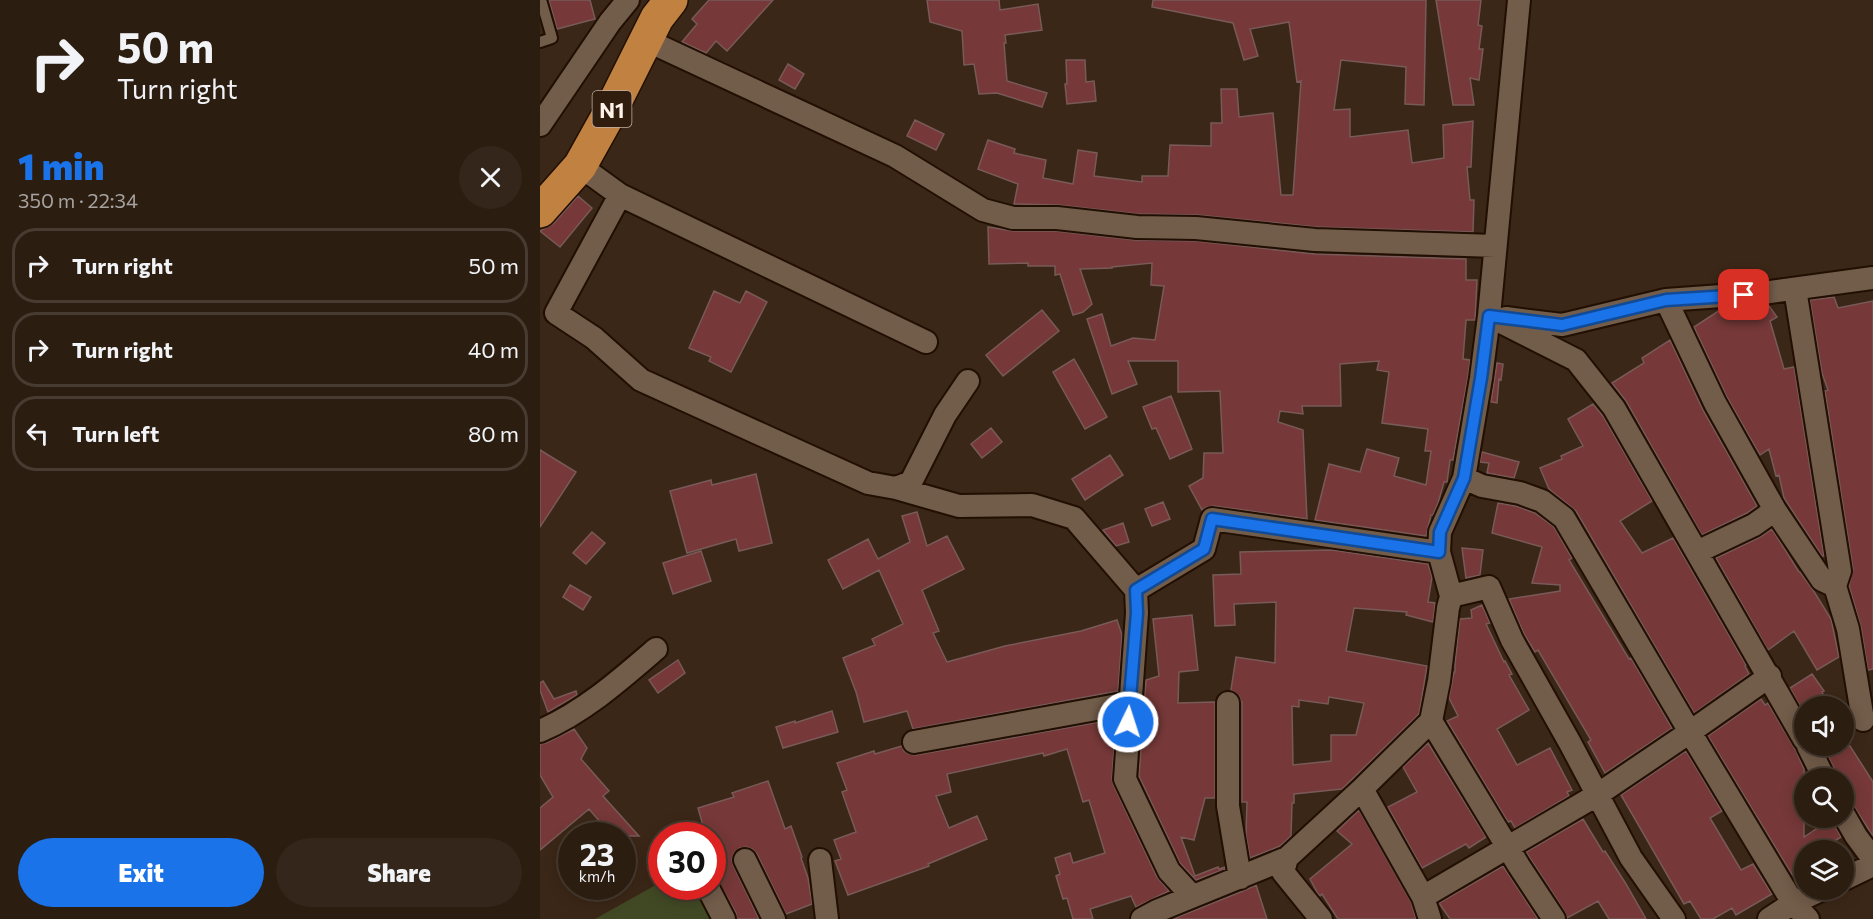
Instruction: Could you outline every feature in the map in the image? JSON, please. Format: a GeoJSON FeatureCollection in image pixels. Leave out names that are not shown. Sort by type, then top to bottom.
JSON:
{"type":"FeatureCollection","features":[{"type":"Feature","properties":{"kind":"highway","name":"N1"},"geometry":{"type":"LineString","coordinates":[[540,211],[580,166],[657,18],[671,0]]}},
{"type":"Feature","properties":{"kind":"street"},"geometry":{"type":"LineString","coordinates":[[540,125],[610,22],[628,0]]}},
{"type":"Feature","properties":{"kind":"street"},"geometry":{"type":"LineString","coordinates":[[1142,919],[1287,858],[1431,721],[1451,596],[1439,552],[1440,532],[1464,478],[1481,378],[1519,0]]}},
{"type":"Feature","properties":{"kind":"street"},"geometry":{"type":"LineString","coordinates":[[646,39],[895,156],[983,210],[1012,218],[1057,218],[1137,227],[1196,228],[1315,240],[1495,246]]}},
{"type":"Feature","properties":{"kind":"street"},"geometry":{"type":"LineString","coordinates":[[580,166],[620,195],[926,342]]}},
{"type":"Feature","properties":{"kind":"street"},"geometry":{"type":"LineString","coordinates":[[620,195],[556,314],[594,338],[641,380],[868,483],[896,488],[959,506],[1032,506],[1074,518],[1136,590],[1137,613],[1125,779],[1169,871],[1192,897]]}},
{"type":"Feature","properties":{"kind":"street"},"geometry":{"type":"LineString","coordinates":[[1489,316],[1562,325],[1666,300],[1763,293],[1873,278]]}},
{"type":"Feature","properties":{"kind":"street"},"geometry":{"type":"LineString","coordinates":[[1795,288],[1840,571],[1835,586],[1848,629],[1863,720]]}},
{"type":"Feature","properties":{"kind":"street"},"geometry":{"type":"LineString","coordinates":[[1666,300],[1715,403],[1775,510],[1822,580],[1835,586]]}},
{"type":"Feature","properties":{"kind":"street"},"geometry":{"type":"LineString","coordinates":[[1489,316],[1576,360],[1614,408],[1794,720]]}},
{"type":"Feature","properties":{"kind":"street"},"geometry":{"type":"LineString","coordinates":[[896,488],[911,482],[945,415],[968,381]]}},
{"type":"Feature","properties":{"kind":"street"},"geometry":{"type":"LineString","coordinates":[[1464,478],[1482,486],[1520,493],[1542,501],[1564,518],[1690,732],[1800,911]]}},
{"type":"Feature","properties":{"kind":"street"},"geometry":{"type":"LineString","coordinates":[[1697,552],[1754,525],[1775,510]]}},
{"type":"Feature","properties":{"kind":"street"},"geometry":{"type":"LineString","coordinates":[[1136,590],[1204,549],[1212,519],[1439,552]]}},
{"type":"Feature","properties":{"kind":"street"},"geometry":{"type":"LineString","coordinates":[[1451,596],[1489,588],[1512,640],[1631,858],[1674,919]]}},
{"type":"Feature","properties":{"kind":"street"},"geometry":{"type":"LineString","coordinates":[[540,731],[573,714],[602,694],[656,649]]}},
{"type":"Feature","properties":{"kind":"street"},"geometry":{"type":"LineString","coordinates":[[1424,897],[1597,795],[1770,676]]}},
{"type":"Feature","properties":{"kind":"street"},"geometry":{"type":"LineString","coordinates":[[1228,703],[1227,806],[1240,878]]}},
{"type":"Feature","properties":{"kind":"street"},"geometry":{"type":"LineString","coordinates":[[914,742],[1129,704]]}},
{"type":"Feature","properties":{"kind":"street"},"geometry":{"type":"LineString","coordinates":[[1431,721],[1554,919]]}},
{"type":"Feature","properties":{"kind":"street"},"geometry":{"type":"LineString","coordinates":[[1362,789],[1424,897],[1430,919]]}},
{"type":"Feature","properties":{"kind":"street"},"geometry":{"type":"LineString","coordinates":[[1851,828],[1873,859]]}},
{"type":"Feature","properties":{"kind":"street"},"geometry":{"type":"LineString","coordinates":[[1287,858],[1283,872],[1321,919]]}},
{"type":"Feature","properties":{"kind":"street"},"geometry":{"type":"LineString","coordinates":[[745,860],[774,919]]}},
{"type":"Feature","properties":{"kind":"street"},"geometry":{"type":"LineString","coordinates":[[820,860],[827,919]]}},
{"type":"Feature","properties":{"kind":"street"},"geometry":{"type":"LineString","coordinates":[[1854,874],[1873,865]]}},
{"type":"Feature","properties":{"kind":"street"},"geometry":{"type":"LineString","coordinates":[[714,900],[724,919]]}},
{"type":"Feature","properties":{"kind":"street"},"geometry":{"type":"LineString","coordinates":[[1769,919],[1800,911],[1811,900]]}},
{"type":"Feature","properties":{"kind":"lane"},"geometry":{"type":"LineString","coordinates":[[540,3],[542,3],[552,38],[540,42]]}},
{"type":"Feature","properties":{"kind":"green space"},"geometry":{"type":"Polygon","coordinates":[[[648,889],[648,900],[705,900],[716,919],[595,919],[629,900],[636,900],[636,896],[648,889]]]}},
{"type":"Feature","properties":{"kind":"building"},"geometry":{"type":"Polygon","coordinates":[[[549,0],[590,0],[595,19],[557,29],[549,0]]]}},
{"type":"Feature","properties":{"kind":"building"},"geometry":{"type":"Polygon","coordinates":[[[709,0],[773,0],[727,51],[716,41],[706,53],[682,42],[697,24],[692,19],[709,0]]]}},
{"type":"Feature","properties":{"kind":"building"},"geometry":{"type":"Polygon","coordinates":[[[927,0],[999,0],[1000,10],[1038,4],[1042,30],[1005,35],[1006,43],[1004,43],[1007,81],[1047,93],[1042,107],[997,93],[979,94],[974,64],[964,65],[962,31],[930,22],[927,0]]]}},
{"type":"Feature","properties":{"kind":"building"},"geometry":{"type":"Polygon","coordinates":[[[1153,0],[1426,0],[1424,105],[1405,104],[1406,67],[1341,60],[1334,110],[1350,109],[1350,137],[1408,130],[1412,163],[1444,158],[1443,125],[1473,121],[1471,167],[1467,167],[1470,200],[1474,200],[1473,232],[1316,227],[1197,215],[1138,214],[1058,205],[1014,204],[1018,184],[978,169],[988,140],[1015,149],[1014,153],[1046,160],[1043,178],[1073,184],[1078,150],[1097,153],[1094,176],[1142,182],[1142,176],[1168,176],[1170,145],[1211,146],[1211,123],[1222,123],[1221,89],[1237,89],[1239,117],[1273,113],[1281,195],[1293,195],[1301,81],[1297,82],[1289,22],[1250,29],[1258,56],[1244,60],[1233,23],[1152,7],[1153,0]]]}},
{"type":"Feature","properties":{"kind":"building"},"geometry":{"type":"Polygon","coordinates":[[[1436,0],[1481,0],[1478,25],[1482,26],[1479,49],[1483,49],[1479,80],[1470,78],[1474,105],[1453,105],[1436,0]]]}},
{"type":"Feature","properties":{"kind":"building"},"geometry":{"type":"Polygon","coordinates":[[[1066,60],[1085,60],[1086,82],[1094,81],[1096,101],[1067,104],[1066,60]]]}},
{"type":"Feature","properties":{"kind":"building"},"geometry":{"type":"Polygon","coordinates":[[[788,64],[804,74],[795,89],[779,80],[788,64]]]}},
{"type":"Feature","properties":{"kind":"building"},"geometry":{"type":"Polygon","coordinates":[[[915,120],[944,134],[936,150],[907,136],[915,120]]]}},
{"type":"Feature","properties":{"kind":"building"},"geometry":{"type":"Polygon","coordinates":[[[578,196],[592,208],[560,247],[540,231],[554,223],[578,196]]]}},
{"type":"Feature","properties":{"kind":"building"},"geometry":{"type":"Polygon","coordinates":[[[988,227],[1013,231],[1056,231],[1135,240],[1195,241],[1315,254],[1466,259],[1466,280],[1477,280],[1475,320],[1466,320],[1463,359],[1470,360],[1468,376],[1453,460],[1450,460],[1447,482],[1444,482],[1438,503],[1431,515],[1426,536],[1315,520],[1329,464],[1360,472],[1367,449],[1399,458],[1394,476],[1426,485],[1431,451],[1425,451],[1428,429],[1382,423],[1389,372],[1377,370],[1379,361],[1340,364],[1341,406],[1302,406],[1303,414],[1280,411],[1278,422],[1303,430],[1307,519],[1214,506],[1202,510],[1189,486],[1203,478],[1204,453],[1223,453],[1220,391],[1178,392],[1178,361],[1128,361],[1137,384],[1112,394],[1087,319],[1102,314],[1111,346],[1133,338],[1155,340],[1164,286],[1151,285],[1152,263],[1080,269],[1092,304],[1083,312],[1073,315],[1060,274],[1055,275],[1055,266],[1028,266],[1028,263],[989,264],[988,227]]]}},
{"type":"Feature","properties":{"kind":"building"},"geometry":{"type":"Polygon","coordinates":[[[714,291],[740,303],[746,291],[767,302],[731,372],[709,361],[711,357],[689,348],[714,291]]]}},
{"type":"Feature","properties":{"kind":"building"},"geometry":{"type":"Polygon","coordinates":[[[1834,297],[1838,308],[1873,301],[1873,669],[1868,670],[1861,627],[1849,586],[1853,569],[1825,391],[1828,390],[1822,373],[1810,300],[1834,297]]]}},
{"type":"Feature","properties":{"kind":"building"},"geometry":{"type":"Polygon","coordinates":[[[1769,306],[1777,317],[1770,321],[1784,369],[1794,367],[1824,556],[1784,498],[1779,475],[1776,476],[1769,449],[1760,455],[1727,397],[1694,327],[1720,310],[1769,306]]]}},
{"type":"Feature","properties":{"kind":"building"},"geometry":{"type":"Polygon","coordinates":[[[1042,310],[1059,331],[1003,376],[986,355],[1042,310]]]}},
{"type":"Feature","properties":{"kind":"building"},"geometry":{"type":"Polygon","coordinates":[[[1670,340],[1703,410],[1757,506],[1702,535],[1626,401],[1612,383],[1644,363],[1642,358],[1670,340]]]}},
{"type":"Feature","properties":{"kind":"building"},"geometry":{"type":"Polygon","coordinates":[[[1074,359],[1107,417],[1085,429],[1053,372],[1074,359]]]}},
{"type":"Feature","properties":{"kind":"building"},"geometry":{"type":"Polygon","coordinates":[[[1497,363],[1503,364],[1497,403],[1491,402],[1497,363]]]}},
{"type":"Feature","properties":{"kind":"building"},"geometry":{"type":"Polygon","coordinates":[[[1171,396],[1192,449],[1170,459],[1156,428],[1152,429],[1143,407],[1171,396]]]}},
{"type":"Feature","properties":{"kind":"building"},"geometry":{"type":"Polygon","coordinates":[[[1593,404],[1603,416],[1652,501],[1620,521],[1642,553],[1673,538],[1749,674],[1694,713],[1576,511],[1549,489],[1540,468],[1562,459],[1561,456],[1583,446],[1568,419],[1593,404]]]}},
{"type":"Feature","properties":{"kind":"building"},"geometry":{"type":"Polygon","coordinates":[[[991,428],[1002,442],[982,458],[971,444],[991,428]]]}},
{"type":"Feature","properties":{"kind":"building"},"geometry":{"type":"Polygon","coordinates":[[[540,450],[576,472],[540,527],[540,450]]]}},
{"type":"Feature","properties":{"kind":"building"},"geometry":{"type":"Polygon","coordinates":[[[1482,452],[1519,462],[1514,478],[1487,473],[1489,463],[1480,462],[1482,452]]]}},
{"type":"Feature","properties":{"kind":"building"},"geometry":{"type":"Polygon","coordinates":[[[1110,455],[1123,475],[1085,500],[1072,479],[1110,455]]]}},
{"type":"Feature","properties":{"kind":"building"},"geometry":{"type":"Polygon","coordinates":[[[756,474],[772,543],[739,551],[736,539],[687,553],[670,491],[711,480],[712,485],[756,474]]]}},
{"type":"Feature","properties":{"kind":"building"},"geometry":{"type":"Polygon","coordinates":[[[1163,502],[1170,519],[1152,526],[1145,509],[1163,502]]]}},
{"type":"Feature","properties":{"kind":"building"},"geometry":{"type":"Polygon","coordinates":[[[1498,503],[1516,506],[1535,513],[1554,527],[1572,558],[1569,560],[1672,728],[1605,773],[1588,742],[1591,740],[1538,650],[1535,652],[1524,634],[1509,599],[1560,591],[1560,585],[1532,583],[1542,547],[1492,533],[1498,503]]]}},
{"type":"Feature","properties":{"kind":"building"},"geometry":{"type":"Polygon","coordinates":[[[917,512],[927,546],[947,536],[964,569],[922,590],[939,631],[933,633],[947,662],[1005,646],[1081,631],[1117,620],[1122,635],[1118,691],[913,729],[907,711],[864,722],[843,658],[875,645],[872,639],[903,624],[879,570],[843,589],[828,560],[868,539],[878,559],[910,542],[902,516],[917,512]]]}},
{"type":"Feature","properties":{"kind":"building"},"geometry":{"type":"Polygon","coordinates":[[[1123,523],[1129,542],[1116,546],[1103,530],[1123,523]]]}},
{"type":"Feature","properties":{"kind":"building"},"geometry":{"type":"Polygon","coordinates":[[[1772,529],[1831,619],[1839,657],[1817,670],[1794,631],[1768,650],[1716,558],[1772,529]]]}},
{"type":"Feature","properties":{"kind":"building"},"geometry":{"type":"Polygon","coordinates":[[[592,532],[605,543],[586,564],[573,553],[592,532]]]}},
{"type":"Feature","properties":{"kind":"building"},"geometry":{"type":"Polygon","coordinates":[[[1462,548],[1483,550],[1480,575],[1466,578],[1462,548]]]}},
{"type":"Feature","properties":{"kind":"building"},"geometry":{"type":"Polygon","coordinates":[[[1332,550],[1428,564],[1432,577],[1428,602],[1435,603],[1433,622],[1406,615],[1407,612],[1354,608],[1346,651],[1427,666],[1419,714],[1342,789],[1294,794],[1291,836],[1280,846],[1250,858],[1246,835],[1247,802],[1242,802],[1242,703],[1239,696],[1231,690],[1236,657],[1275,663],[1276,602],[1234,604],[1235,625],[1215,626],[1213,575],[1241,574],[1240,552],[1332,550]],[[1329,697],[1328,704],[1299,700],[1299,707],[1292,706],[1293,765],[1331,761],[1331,735],[1356,735],[1364,703],[1329,697]]]}},
{"type":"Feature","properties":{"kind":"building"},"geometry":{"type":"Polygon","coordinates":[[[701,551],[711,581],[673,594],[663,563],[701,551]]]}},
{"type":"Feature","properties":{"kind":"building"},"geometry":{"type":"Polygon","coordinates":[[[570,585],[591,597],[583,610],[563,597],[570,585]]]}},
{"type":"Feature","properties":{"kind":"building"},"geometry":{"type":"Polygon","coordinates":[[[1482,605],[1490,623],[1486,624],[1512,674],[1509,675],[1529,710],[1497,729],[1517,765],[1550,748],[1572,790],[1567,792],[1569,796],[1515,828],[1511,821],[1508,822],[1447,721],[1458,716],[1449,698],[1455,672],[1460,619],[1472,618],[1471,610],[1482,605]]]}},
{"type":"Feature","properties":{"kind":"building"},"geometry":{"type":"Polygon","coordinates":[[[1192,615],[1198,670],[1179,672],[1178,703],[1215,702],[1215,798],[1205,798],[1194,840],[1181,837],[1195,876],[1218,867],[1219,869],[1225,867],[1225,869],[1196,880],[1180,863],[1139,776],[1146,680],[1159,676],[1153,619],[1192,615]]]}},
{"type":"Feature","properties":{"kind":"building"},"geometry":{"type":"Polygon","coordinates":[[[678,660],[685,673],[658,693],[649,680],[678,660]]]}},
{"type":"Feature","properties":{"kind":"building"},"geometry":{"type":"Polygon","coordinates":[[[1812,674],[1824,691],[1822,692],[1824,696],[1794,696],[1790,688],[1812,674]]]}},
{"type":"Feature","properties":{"kind":"building"},"geometry":{"type":"Polygon","coordinates":[[[543,681],[554,699],[576,691],[577,695],[548,712],[540,690],[540,683],[543,681]]]}},
{"type":"Feature","properties":{"kind":"building"},"geometry":{"type":"Polygon","coordinates":[[[1761,699],[1765,705],[1768,703],[1794,747],[1794,756],[1798,756],[1804,768],[1794,768],[1794,828],[1804,828],[1804,837],[1818,828],[1836,828],[1841,837],[1836,840],[1794,840],[1794,878],[1708,736],[1761,699]]]}},
{"type":"Feature","properties":{"kind":"building"},"geometry":{"type":"Polygon","coordinates":[[[832,711],[838,732],[783,748],[776,727],[832,711]]]}},
{"type":"Feature","properties":{"kind":"building"},"geometry":{"type":"Polygon","coordinates":[[[1116,719],[1113,784],[1157,877],[1169,891],[1136,907],[1131,896],[1090,909],[1093,919],[1073,919],[1067,898],[1063,899],[1056,876],[1060,874],[1055,858],[1070,853],[1073,863],[1105,853],[1089,800],[1083,802],[1067,749],[1044,756],[1043,753],[947,774],[951,792],[936,796],[949,828],[977,816],[987,839],[928,864],[929,866],[848,895],[835,861],[841,859],[834,840],[856,832],[842,792],[847,790],[837,763],[874,751],[875,754],[902,746],[904,751],[916,755],[1116,719]]]}},
{"type":"Feature","properties":{"kind":"building"},"geometry":{"type":"Polygon","coordinates":[[[574,729],[587,748],[581,759],[609,791],[603,796],[626,822],[600,822],[589,809],[573,822],[558,822],[558,835],[540,850],[540,808],[553,797],[540,775],[540,744],[574,729]]]}},
{"type":"Feature","properties":{"kind":"building"},"geometry":{"type":"Polygon","coordinates":[[[1428,743],[1486,837],[1469,848],[1466,844],[1422,868],[1388,807],[1417,792],[1403,767],[1428,743]]]}},
{"type":"Feature","properties":{"kind":"building"},"geometry":{"type":"Polygon","coordinates":[[[1686,751],[1722,811],[1710,818],[1741,870],[1753,864],[1772,894],[1736,915],[1732,908],[1713,919],[1701,919],[1690,901],[1684,904],[1621,795],[1686,751]]]}},
{"type":"Feature","properties":{"kind":"building"},"geometry":{"type":"Polygon","coordinates":[[[1854,752],[1873,782],[1873,836],[1854,807],[1854,768],[1834,768],[1828,756],[1854,756],[1854,752]]]}},
{"type":"Feature","properties":{"kind":"building"},"geometry":{"type":"Polygon","coordinates":[[[768,781],[785,829],[791,826],[808,878],[812,904],[786,914],[757,854],[752,849],[740,848],[734,853],[733,865],[759,919],[737,919],[726,895],[726,822],[702,822],[698,808],[734,797],[732,793],[768,781]]]}},
{"type":"Feature","properties":{"kind":"building"},"geometry":{"type":"Polygon","coordinates":[[[1359,810],[1411,902],[1416,919],[1338,919],[1322,894],[1320,896],[1318,894],[1310,879],[1352,844],[1337,831],[1359,810]]]}},
{"type":"Feature","properties":{"kind":"building"},"geometry":{"type":"Polygon","coordinates":[[[1583,819],[1646,919],[1609,919],[1598,901],[1567,918],[1526,852],[1583,819]]]}},
{"type":"Feature","properties":{"kind":"building"},"geometry":{"type":"Polygon","coordinates":[[[1503,866],[1538,919],[1450,919],[1439,903],[1503,866]]]}},
{"type":"Feature","properties":{"kind":"building"},"geometry":{"type":"Polygon","coordinates":[[[1256,885],[1267,919],[1173,919],[1243,891],[1256,885]]]}},
{"type":"Feature","properties":{"kind":"route"},"geometry":{"type":"LineString","coordinates":[[1128,722],[1137,613],[1136,590],[1204,549],[1212,519],[1439,552],[1440,532],[1464,478],[1489,316],[1562,325],[1666,300],[1744,295]]}}]}
